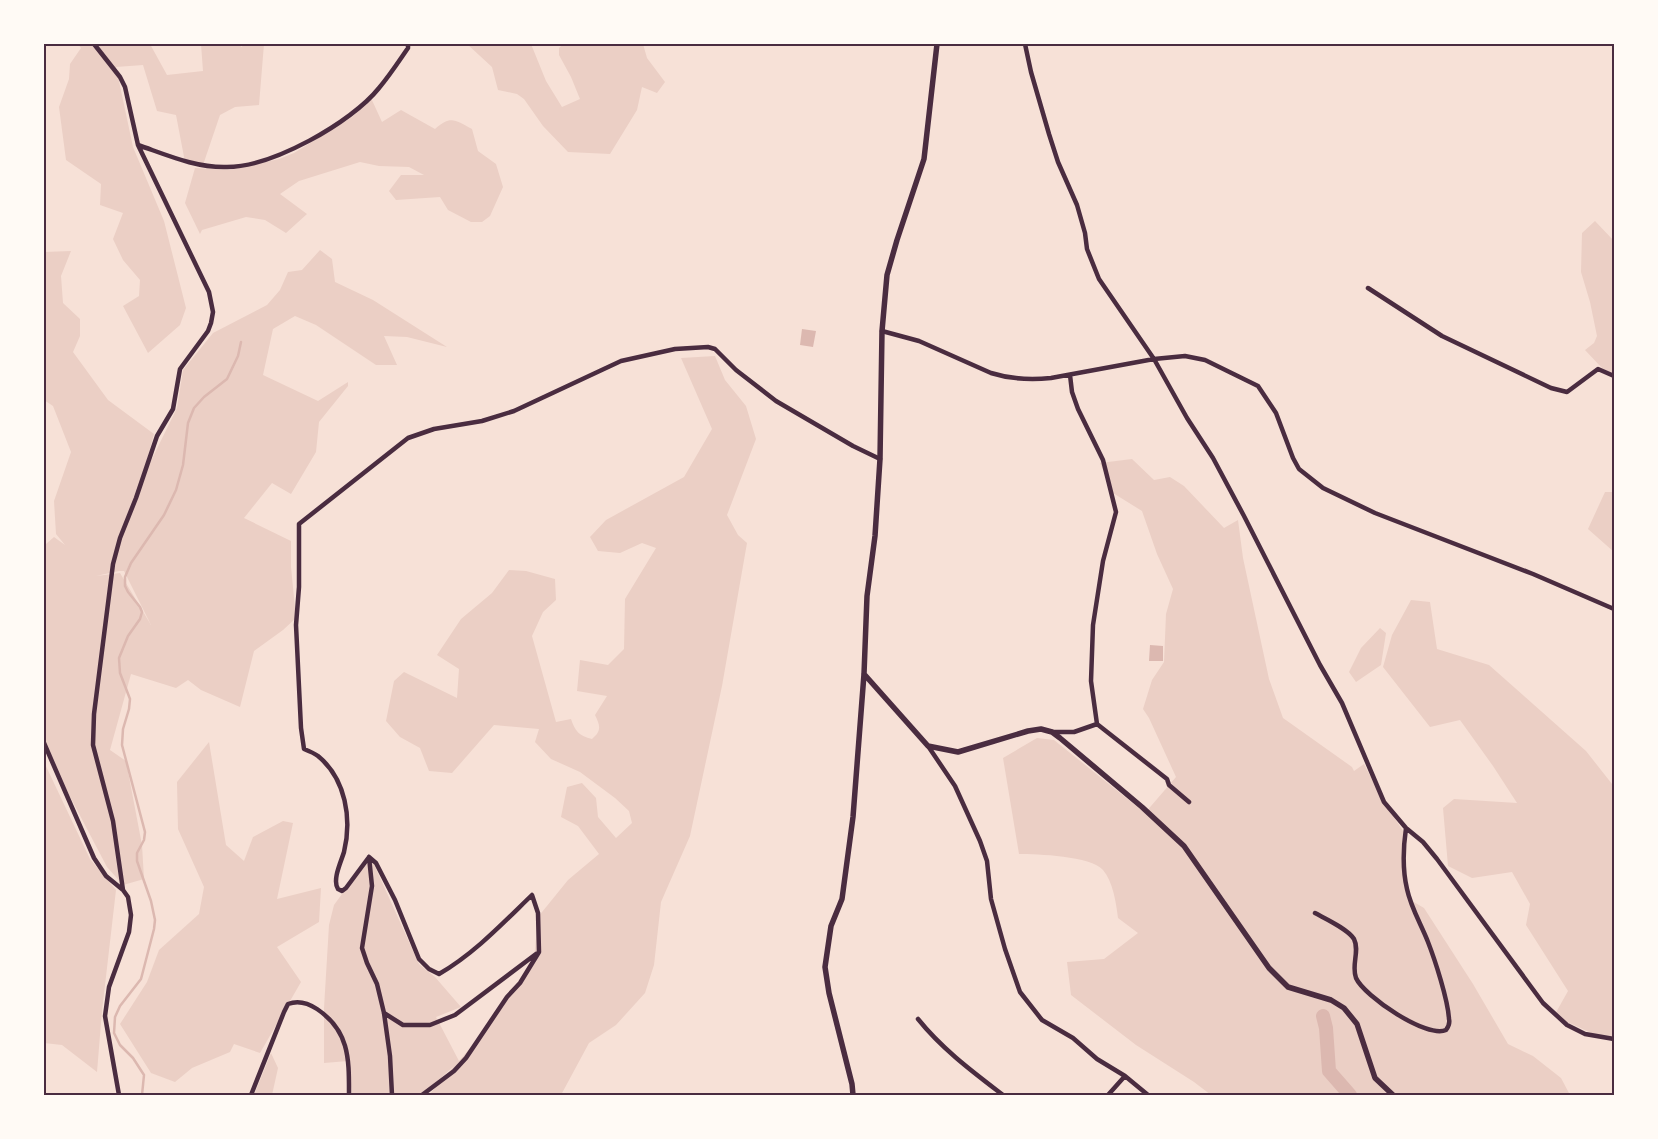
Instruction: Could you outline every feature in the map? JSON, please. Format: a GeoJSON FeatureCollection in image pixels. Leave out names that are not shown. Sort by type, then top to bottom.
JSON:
{"type":"FeatureCollection","features":[{"type":"Feature","properties":{"kind":"street"},"geometry":{"type":"LineString","coordinates":[[94,44],[120,76],[125,87],[138,145],[209,292],[213,312],[208,331],[180,369],[173,409],[157,436],[120,538],[113,564],[95,704],[93,745],[112,821],[123,890]]}},
{"type":"Feature","properties":{"kind":"street"},"geometry":{"type":"LineString","coordinates":[[138,145],[185,162],[225,167],[256,163],[326,131],[356,110],[379,89],[408,48],[408,44]]}},
{"type":"Feature","properties":{"kind":"street"},"geometry":{"type":"LineString","coordinates":[[853,1095],[852,1084],[829,993],[825,967],[831,926],[842,900],[849,858],[864,674],[867,596],[875,536],[880,458],[882,332],[887,275],[924,159],[937,44]]}},
{"type":"Feature","properties":{"kind":"street"},"geometry":{"type":"LineString","coordinates":[[1025,44],[1030,72],[1049,134],[1058,162],[1077,205],[1087,249],[1099,279],[1154,359],[1217,466],[1320,665],[1342,703],[1384,802],[1406,828],[1423,842],[1437,859],[1543,1003],[1568,1024],[1586,1034],[1614,1039]]}},
{"type":"Feature","properties":{"kind":"street"},"geometry":{"type":"LineString","coordinates":[[1368,288],[1442,336],[1551,388],[1567,392],[1598,369],[1614,376]]}},
{"type":"Feature","properties":{"kind":"street"},"geometry":{"type":"LineString","coordinates":[[882,332],[919,341],[1002,377],[1035,380],[1154,359],[1185,356],[1205,360],[1258,386],[1276,413],[1299,469],[1323,488],[1375,513],[1533,574],[1614,609]]}},
{"type":"Feature","properties":{"kind":"street"},"geometry":{"type":"LineString","coordinates":[[369,857],[346,888],[342,891],[338,889],[336,882],[345,849],[347,808],[340,784],[333,774],[318,756],[304,749],[301,728],[296,625],[299,587],[299,524],[389,451],[408,438],[426,432],[482,421],[514,411],[621,361],[676,349],[708,347],[715,349],[736,370],[776,400],[853,446],[880,458]]}},
{"type":"Feature","properties":{"kind":"street"},"geometry":{"type":"LineString","coordinates":[[1070,375],[1072,392],[1078,409],[1103,460],[1116,512],[1104,561],[1093,624],[1091,681],[1096,724],[1167,779],[1169,785],[1189,802]]}},
{"type":"Feature","properties":{"kind":"street"},"geometry":{"type":"LineString","coordinates":[[864,674],[928,746],[955,786],[980,841],[987,862],[991,899],[1005,949],[1020,992],[1042,1020],[1073,1038],[1148,1095]]}},
{"type":"Feature","properties":{"kind":"street"},"geometry":{"type":"LineString","coordinates":[[928,746],[958,752],[1028,730],[1041,729],[1052,732],[1074,732],[1096,724]]}},
{"type":"Feature","properties":{"kind":"street"},"geometry":{"type":"LineString","coordinates":[[1052,732],[1094,765],[1184,846],[1269,968],[1288,987],[1331,1000],[1344,1008],[1357,1024],[1375,1078],[1393,1095]]}},
{"type":"Feature","properties":{"kind":"street"},"geometry":{"type":"LineString","coordinates":[[44,743],[94,858],[106,876],[123,890],[128,897],[131,915],[129,932],[109,987],[105,1016],[119,1095]]}},
{"type":"Feature","properties":{"kind":"street"},"geometry":{"type":"LineString","coordinates":[[1315,913],[1346,931],[1354,939],[1356,948],[1355,974],[1363,988],[1391,1010],[1414,1023],[1436,1032],[1446,1030],[1450,1020],[1443,990],[1429,943],[1411,905],[1407,889],[1402,848],[1406,828]]}},
{"type":"Feature","properties":{"kind":"street"},"geometry":{"type":"LineString","coordinates":[[369,857],[376,863],[388,885],[419,959],[428,969],[439,974],[456,964],[503,924],[532,895],[538,914],[539,952],[520,983],[507,997],[466,1058],[454,1071],[422,1095]]}},
{"type":"Feature","properties":{"kind":"street"},"geometry":{"type":"LineString","coordinates":[[369,857],[372,886],[362,948],[377,984],[384,1013],[390,1056],[392,1095]]}},
{"type":"Feature","properties":{"kind":"street"},"geometry":{"type":"LineString","coordinates":[[384,1013],[403,1025],[430,1025],[455,1015],[539,952]]}},
{"type":"Feature","properties":{"kind":"street"},"geometry":{"type":"LineString","coordinates":[[251,1095],[277,1027],[288,1004],[294,1002],[313,1006],[323,1013],[340,1031],[345,1042],[349,1066],[349,1095]]}},
{"type":"Feature","properties":{"kind":"street"},"geometry":{"type":"LineString","coordinates":[[918,1019],[965,1066],[1003,1095]]}},
{"type":"Feature","properties":{"kind":"street"},"geometry":{"type":"LineString","coordinates":[[1108,1095],[1125,1076]]}},
{"type":"Feature","properties":{"kind":"shaded area"},"geometry":{"type":"Polygon","coordinates":[[[78,44],[150,44],[167,75],[203,71],[201,44],[240,44],[241,47],[246,44],[264,44],[259,105],[235,107],[220,115],[203,165],[185,162],[176,115],[157,111],[143,65],[116,67],[133,147],[164,221],[186,308],[180,325],[148,353],[123,306],[139,296],[140,280],[123,260],[113,239],[123,213],[100,205],[101,184],[66,160],[59,107],[69,79],[70,64],[81,48],[78,44]]]}},
{"type":"Feature","properties":{"kind":"shaded area"},"geometry":{"type":"Polygon","coordinates":[[[467,44],[531,44],[546,81],[562,107],[580,99],[559,55],[559,48],[563,44],[643,44],[647,58],[665,82],[657,93],[642,87],[637,110],[610,154],[568,152],[543,126],[524,99],[517,94],[498,90],[492,67],[467,44]]]}},
{"type":"Feature","properties":{"kind":"shaded area"},"geometry":{"type":"Polygon","coordinates":[[[371,98],[382,122],[401,110],[435,129],[449,120],[453,120],[472,129],[478,151],[496,164],[503,187],[490,216],[482,222],[471,222],[448,210],[440,197],[396,200],[389,191],[401,175],[424,175],[409,167],[379,166],[360,162],[299,181],[280,194],[307,214],[286,233],[265,220],[246,217],[202,230],[200,234],[185,203],[195,168],[230,170],[279,159],[294,153],[352,117],[371,98]]]}},
{"type":"Feature","properties":{"kind":"shaded area"},"geometry":{"type":"Polygon","coordinates":[[[1595,221],[1614,241],[1614,376],[1602,368],[1585,350],[1594,343],[1597,336],[1581,272],[1582,233],[1595,221]]]}},
{"type":"Feature","properties":{"kind":"shaded area"},"geometry":{"type":"Polygon","coordinates":[[[320,250],[332,259],[335,282],[373,300],[447,347],[407,337],[384,336],[397,365],[376,365],[316,325],[295,316],[273,329],[263,375],[318,401],[348,382],[348,386],[319,422],[316,452],[291,494],[272,483],[244,518],[291,541],[291,567],[296,618],[254,651],[240,707],[201,690],[188,680],[176,688],[131,674],[110,750],[126,761],[142,845],[144,879],[123,885],[107,867],[44,747],[44,541],[46,544],[54,537],[65,545],[56,534],[54,501],[71,452],[53,406],[44,400],[44,252],[71,251],[61,276],[63,303],[80,319],[80,336],[73,352],[108,400],[154,434],[145,467],[147,469],[177,408],[183,370],[213,333],[267,305],[280,290],[288,272],[302,270],[320,250]],[[124,571],[96,576],[120,573],[151,625],[124,571]]]}},
{"type":"Feature","properties":{"kind":"shaded area"},"geometry":{"type":"Polygon","coordinates":[[[802,329],[816,331],[813,347],[800,345],[802,329]]]}},
{"type":"Feature","properties":{"kind":"shaded area"},"geometry":{"type":"Polygon","coordinates":[[[715,356],[725,380],[746,406],[756,439],[727,515],[738,535],[747,543],[722,686],[690,836],[661,902],[654,965],[645,993],[616,1025],[589,1043],[561,1095],[429,1095],[454,1066],[422,1095],[352,1095],[348,1061],[324,1063],[324,1008],[329,925],[334,905],[369,857],[372,869],[372,860],[419,964],[435,977],[461,1007],[436,1017],[459,1061],[483,1033],[534,959],[538,917],[568,880],[599,854],[578,826],[561,817],[567,787],[582,783],[596,798],[598,817],[616,838],[632,823],[629,811],[615,798],[580,772],[551,759],[535,742],[539,729],[494,725],[452,773],[429,771],[420,748],[400,737],[386,721],[394,681],[404,672],[457,698],[459,669],[437,655],[461,619],[492,593],[509,570],[526,571],[555,579],[556,600],[543,612],[532,636],[556,722],[571,719],[574,727],[581,735],[592,739],[595,736],[599,728],[595,715],[607,696],[577,691],[580,660],[608,665],[624,649],[625,599],[656,548],[642,543],[620,553],[598,551],[590,537],[606,520],[684,477],[712,429],[681,358],[715,356]]]}},
{"type":"Feature","properties":{"kind":"shaded area"},"geometry":{"type":"Polygon","coordinates":[[[1132,459],[1154,480],[1170,477],[1184,486],[1224,528],[1238,520],[1243,558],[1269,679],[1283,718],[1352,767],[1354,771],[1364,764],[1382,799],[1405,834],[1403,864],[1407,898],[1424,908],[1473,984],[1508,1044],[1533,1056],[1561,1078],[1570,1095],[1211,1095],[1136,1045],[1071,995],[1067,962],[1104,959],[1138,933],[1118,918],[1112,886],[1103,870],[1097,865],[1063,857],[1019,854],[1003,758],[1037,738],[1054,740],[1145,813],[1176,777],[1143,709],[1152,680],[1164,662],[1166,614],[1173,589],[1157,554],[1142,511],[1113,493],[1100,463],[1132,459]]]}},
{"type":"Feature","properties":{"kind":"shaded area"},"geometry":{"type":"Polygon","coordinates":[[[1605,492],[1614,492],[1614,552],[1588,529],[1605,492]]]}},
{"type":"Feature","properties":{"kind":"shaded area"},"geometry":{"type":"Polygon","coordinates":[[[1411,600],[1430,602],[1437,649],[1489,665],[1586,751],[1614,785],[1614,1037],[1598,1036],[1554,1016],[1568,991],[1526,925],[1530,904],[1512,872],[1472,878],[1448,866],[1443,808],[1454,799],[1517,803],[1460,720],[1430,727],[1383,667],[1392,635],[1411,600]]]}},
{"type":"Feature","properties":{"kind":"shaded area"},"geometry":{"type":"Polygon","coordinates":[[[1380,628],[1386,633],[1381,665],[1356,682],[1349,672],[1361,648],[1380,628]]]}},
{"type":"Feature","properties":{"kind":"shaded area"},"geometry":{"type":"Polygon","coordinates":[[[1150,645],[1163,646],[1163,661],[1149,661],[1150,645]]]}},
{"type":"Feature","properties":{"kind":"shaded area"},"geometry":{"type":"Polygon","coordinates":[[[209,742],[226,845],[244,861],[253,837],[283,821],[293,823],[277,899],[321,888],[319,922],[277,947],[301,982],[260,1053],[234,1044],[230,1052],[192,1068],[175,1082],[151,1073],[120,1024],[147,982],[159,950],[199,914],[204,887],[178,829],[177,782],[209,742]]]}},
{"type":"Feature","properties":{"kind":"shaded area"},"geometry":{"type":"Polygon","coordinates":[[[44,762],[90,859],[116,890],[97,1072],[62,1045],[44,1043],[44,762]]]}},
{"type":"Feature","properties":{"kind":"shaded area"},"geometry":{"type":"Polygon","coordinates":[[[271,1053],[278,1068],[272,1095],[254,1095],[271,1053]]]}},
{"type":"Feature","properties":{"kind":"waterway"},"geometry":{"type":"LineString","coordinates":[[142,1095],[144,1075],[133,1058],[120,1045],[114,1033],[115,1017],[120,1006],[141,979],[155,920],[151,901],[137,861],[137,853],[144,840],[145,832],[122,745],[123,729],[130,699],[120,673],[119,658],[128,636],[140,619],[142,612],[125,586],[125,577],[131,563],[164,515],[176,490],[183,465],[188,423],[194,408],[204,397],[227,379],[238,356],[241,342]]}},
{"type":"Feature","properties":{"kind":"waterway"},"geometry":{"type":"LineString","coordinates":[[1323,1016],[1326,1028],[1329,1071],[1350,1095]]}}]}
